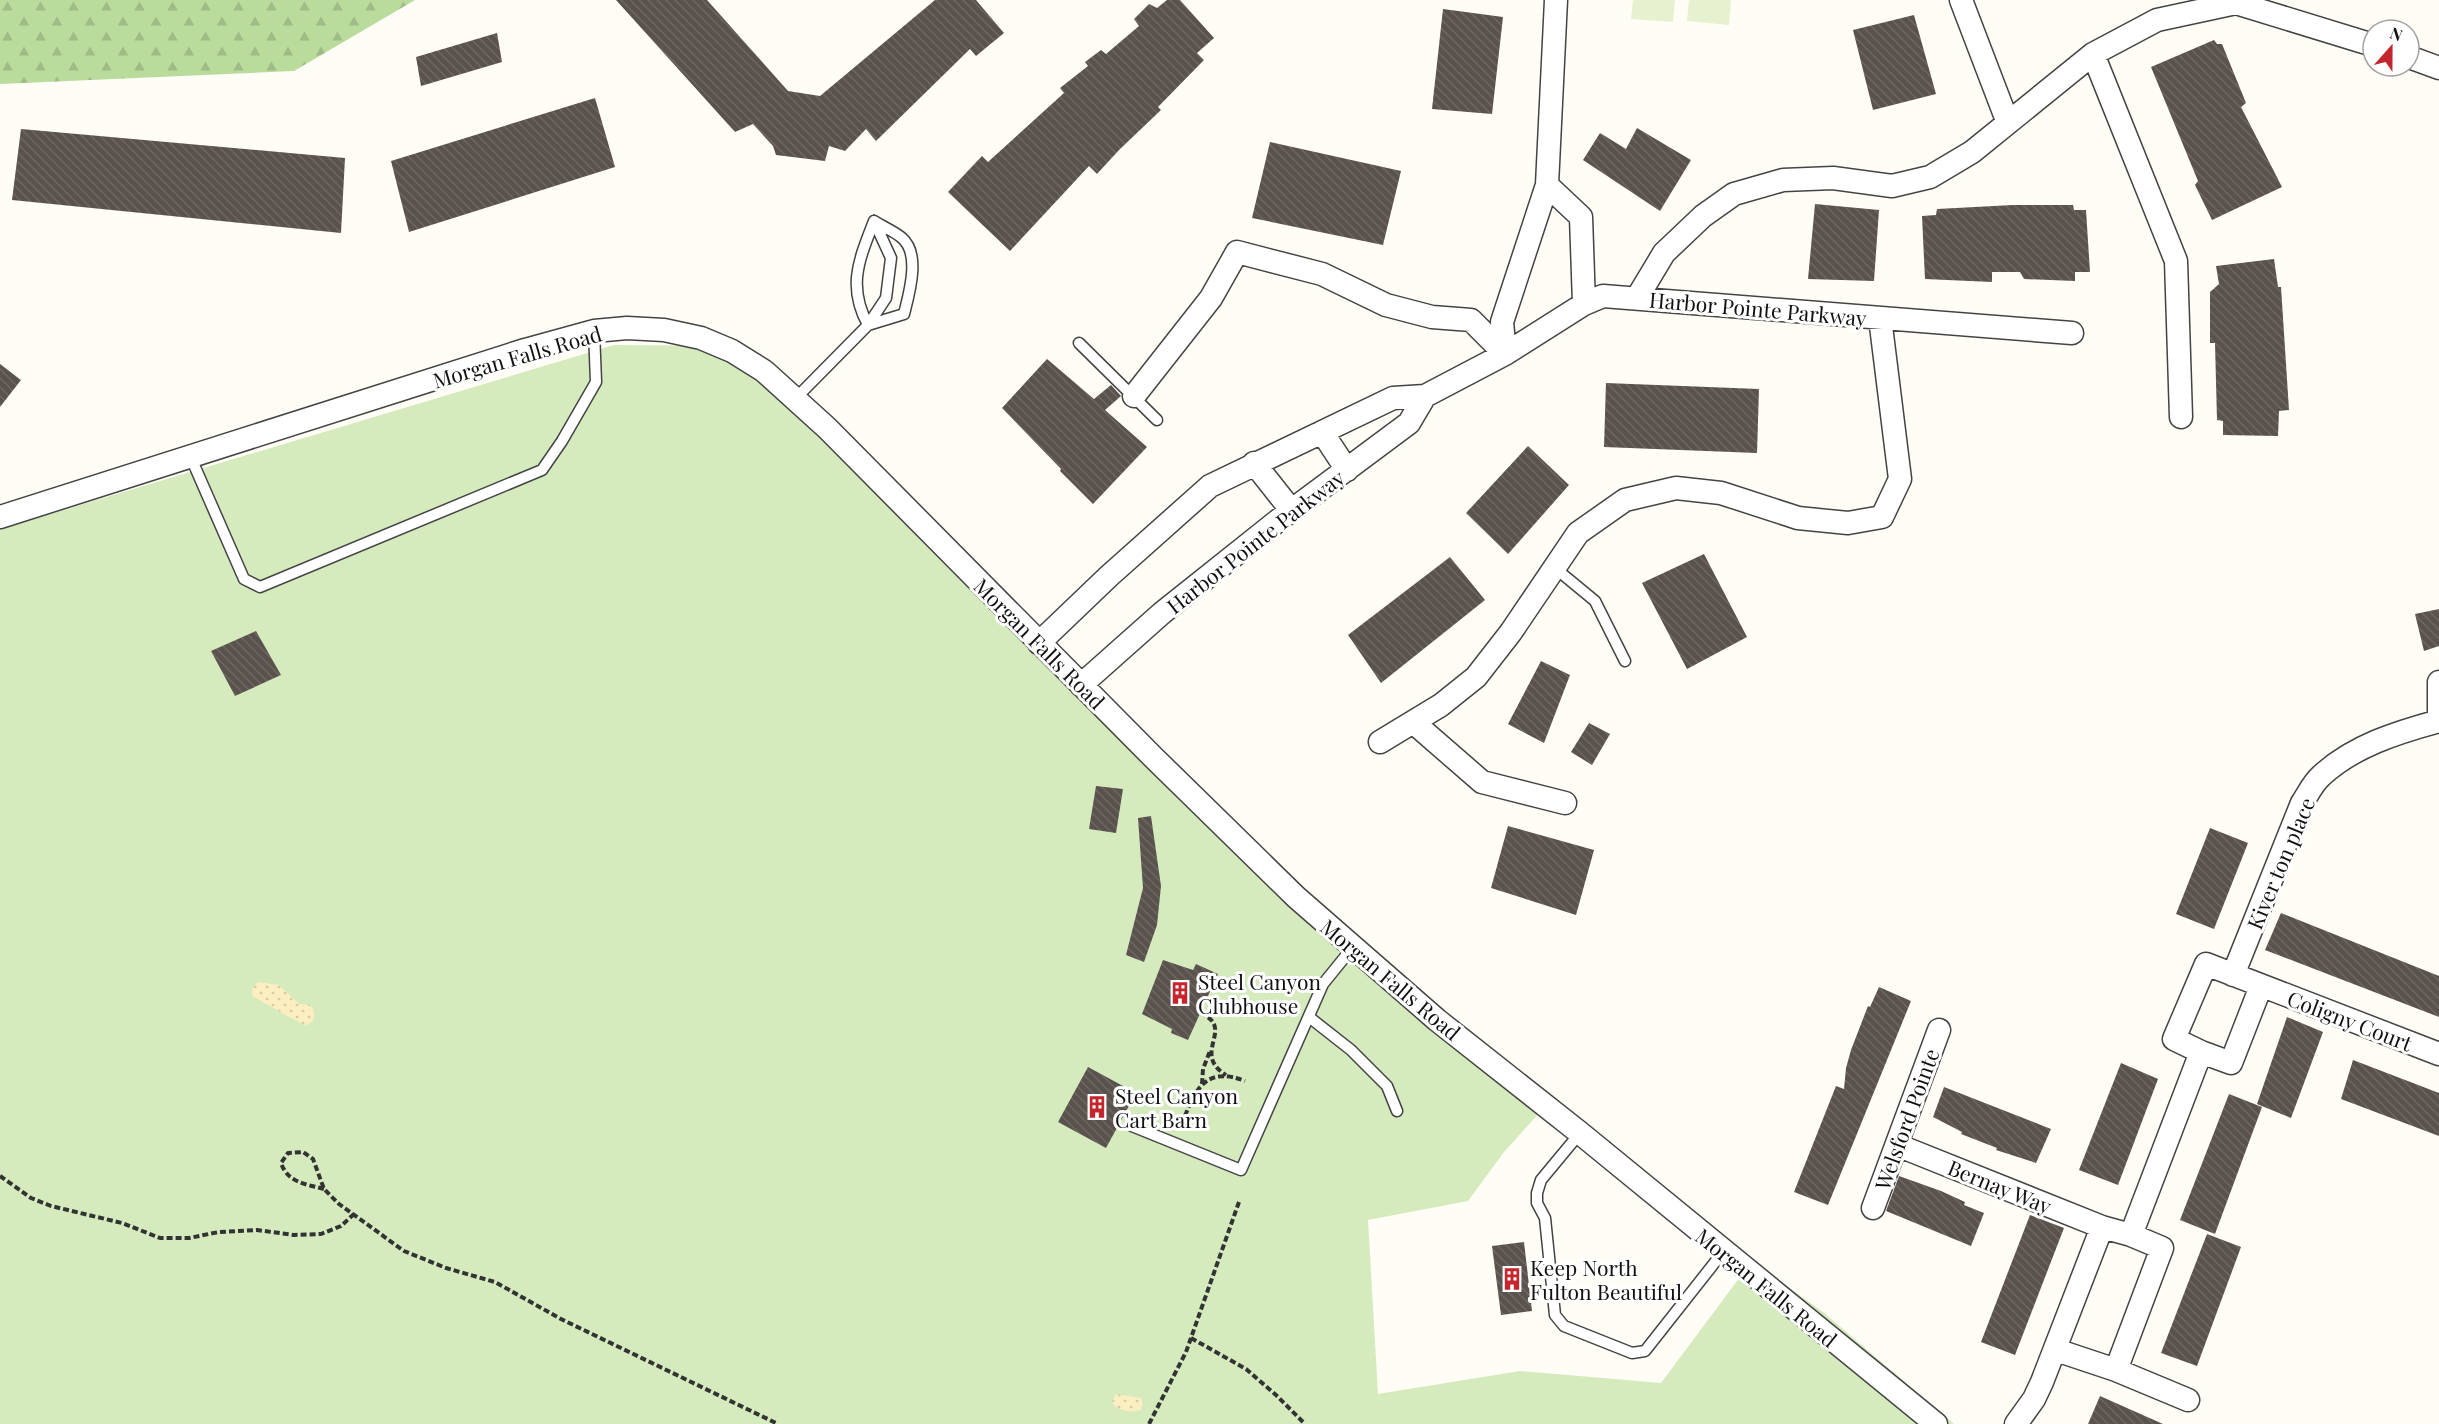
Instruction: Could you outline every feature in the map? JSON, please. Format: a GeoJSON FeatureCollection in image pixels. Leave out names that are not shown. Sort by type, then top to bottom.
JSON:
{"type":"FeatureCollection","features":[{"type":"Feature","properties":{"kind":"street"},"geometry":{"type":"LineString","coordinates":[[1505,354],[1502,322],[1547,185],[1556,0]]}},
{"type":"Feature","properties":{"kind":"street"},"geometry":{"type":"LineString","coordinates":[[1961,0],[2008,123]]}},
{"type":"Feature","properties":{"kind":"street","name":"Harbor Pointe Parkway"},"geometry":{"type":"LineString","coordinates":[[1637,298],[1664,253],[1703,216],[1734,194],[1783,180],[1833,178],[1893,186],[1930,177],[1972,152],[2093,54],[2157,20],[2236,3],[2361,41]]}},
{"type":"Feature","properties":{"kind":"street"},"geometry":{"type":"LineString","coordinates":[[2093,54],[2176,261],[2181,417]]}},
{"type":"Feature","properties":{"kind":"street"},"geometry":{"type":"LineString","coordinates":[[2421,61],[2439,68]]}},
{"type":"Feature","properties":{"kind":"street"},"geometry":{"type":"LineString","coordinates":[[1547,185],[1581,217],[1584,304]]}},
{"type":"Feature","properties":{"kind":"street"},"geometry":{"type":"LineString","coordinates":[[1134,396],[1211,298],[1237,252],[1322,274],[1386,305],[1432,317],[1471,320],[1505,354]]}},
{"type":"Feature","properties":{"kind":"street","name":"Harbor Pointe Parkway"},"geometry":{"type":"LineString","coordinates":[[1505,354],[1584,304],[1603,296],[2072,333]]}},
{"type":"Feature","properties":{"kind":"street","name":"Harbor Pointe Parkway"},"geometry":{"type":"LineString","coordinates":[[1380,742],[1441,705],[1476,677],[1511,632],[1578,533],[1625,500],[1676,488],[1721,493],[1798,518],[1848,523],[1882,517],[1900,479],[1880,318]]}},
{"type":"Feature","properties":{"kind":"street","name":"Morgan Falls Road"},"geometry":{"type":"LineString","coordinates":[[0,517],[525,350],[594,331],[627,328],[664,330],[701,338],[732,351],[764,371],[795,399],[1296,897],[1437,1020],[1580,1132],[1723,1252],[1936,1424]]}},
{"type":"Feature","properties":{"kind":"street"},"geometry":{"type":"LineString","coordinates":[[1039,643],[1109,576],[1210,486],[1393,398],[1425,396],[1505,354]]}},
{"type":"Feature","properties":{"kind":"street","name":"Harbor Pointe Parkway"},"geometry":{"type":"LineString","coordinates":[[1081,685],[1162,613],[1409,423],[1425,396]]}},
{"type":"Feature","properties":{"kind":"street"},"geometry":{"type":"LineString","coordinates":[[1322,432],[1347,470]]}},
{"type":"Feature","properties":{"kind":"street"},"geometry":{"type":"LineString","coordinates":[[1254,464],[1292,511]]}},
{"type":"Feature","properties":{"kind":"street","name":"Kiver ton place"},"geometry":{"type":"LineString","coordinates":[[2233,975],[2302,803],[2319,777],[2343,758],[2369,744],[2439,721],[2439,682]]}},
{"type":"Feature","properties":{"kind":"street"},"geometry":{"type":"LineString","coordinates":[[1413,722],[1482,782],[1564,803]]}},
{"type":"Feature","properties":{"kind":"street"},"geometry":{"type":"LineString","coordinates":[[2206,964],[2261,986],[2231,1063],[2174,1039],[2206,964]]}},
{"type":"Feature","properties":{"kind":"street","name":"Coligny Court"},"geometry":{"type":"LineString","coordinates":[[2261,986],[2439,1054]]}},
{"type":"Feature","properties":{"kind":"street","name":"Welsford Pointe"},"geometry":{"type":"LineString","coordinates":[[1873,1208],[1939,1030]]}},
{"type":"Feature","properties":{"kind":"street"},"geometry":{"type":"LineString","coordinates":[[2131,1235],[2201,1052]]}},
{"type":"Feature","properties":{"kind":"street","name":"Bernay Way"},"geometry":{"type":"LineString","coordinates":[[1897,1145],[2102,1227]]}},
{"type":"Feature","properties":{"kind":"street"},"geometry":{"type":"LineString","coordinates":[[2016,1424],[2034,1399],[2056,1350],[2102,1227],[2131,1235],[2162,1248],[2116,1370]]}},
{"type":"Feature","properties":{"kind":"street"},"geometry":{"type":"LineString","coordinates":[[2056,1350],[2116,1370],[2188,1400]]}},
{"type":"Feature","properties":{"kind":"lane"},"geometry":{"type":"LineString","coordinates":[[868,325],[858,306],[857,263],[874,221]]}},
{"type":"Feature","properties":{"kind":"lane"},"geometry":{"type":"LineString","coordinates":[[795,399],[868,325],[886,298],[891,258],[874,221]]}},
{"type":"Feature","properties":{"kind":"lane"},"geometry":{"type":"LineString","coordinates":[[868,325],[904,314],[913,280],[909,247],[903,239],[874,221]]}},
{"type":"Feature","properties":{"kind":"lane"},"geometry":{"type":"LineString","coordinates":[[191,458],[244,579],[260,587],[542,470],[562,441],[596,382],[594,331]]}},
{"type":"Feature","properties":{"kind":"lane"},"geometry":{"type":"LineString","coordinates":[[1080,343],[1157,420]]}},
{"type":"Feature","properties":{"kind":"lane"},"geometry":{"type":"LineString","coordinates":[[1555,568],[1595,601],[1625,661]]}},
{"type":"Feature","properties":{"kind":"lane"},"geometry":{"type":"LineString","coordinates":[[1132,1126],[1241,1170],[1323,984],[1353,947]]}},
{"type":"Feature","properties":{"kind":"lane"},"geometry":{"type":"LineString","coordinates":[[1309,1017],[1351,1050],[1387,1086],[1397,1111]]}},
{"type":"Feature","properties":{"kind":"lane"},"geometry":{"type":"LineString","coordinates":[[1580,1132],[1541,1180],[1537,1193],[1537,1203],[1545,1218],[1554,1315],[1564,1326],[1632,1353],[1645,1351],[1723,1252]]}},
{"type":"Feature","properties":{"kind":"path"},"geometry":{"type":"LineString","coordinates":[[1200,1012],[1209,1016],[1217,1029],[1203,1069],[1202,1084]]}},
{"type":"Feature","properties":{"kind":"path"},"geometry":{"type":"LineString","coordinates":[[1210,1050],[1216,1066],[1226,1076]]}},
{"type":"Feature","properties":{"kind":"path"},"geometry":{"type":"LineString","coordinates":[[1185,1116],[1197,1090],[1212,1078],[1226,1076],[1245,1081]]}},
{"type":"Feature","properties":{"kind":"path"},"geometry":{"type":"LineString","coordinates":[[324,1189],[313,1159],[303,1152],[288,1153],[281,1163],[284,1172],[297,1182],[324,1189],[404,1251],[446,1268],[495,1282],[561,1319],[778,1424]]}},
{"type":"Feature","properties":{"kind":"path"},"geometry":{"type":"LineString","coordinates":[[0,1176],[31,1198],[51,1206],[122,1223],[160,1238],[189,1238],[219,1232],[257,1230],[294,1235],[321,1234],[342,1226],[354,1214]]}},
{"type":"Feature","properties":{"kind":"path"},"geometry":{"type":"LineString","coordinates":[[1149,1424],[1186,1352],[1239,1202]]}},
{"type":"Feature","properties":{"kind":"path"},"geometry":{"type":"LineString","coordinates":[[1191,1338],[1246,1369],[1305,1424]]}},
{"type":"Feature","properties":{"kind":"green space"},"geometry":{"type":"Polygon","coordinates":[[[0,0],[415,0],[294,71],[0,84],[0,0]]]}},
{"type":"Feature","properties":{"kind":"green space"},"geometry":{"type":"Polygon","coordinates":[[[1633,0],[1675,0],[1673,22],[1631,19],[1633,0]]]}},
{"type":"Feature","properties":{"kind":"green space"},"geometry":{"type":"Polygon","coordinates":[[[1689,0],[1731,0],[1729,25],[1687,21],[1689,0]]]}},
{"type":"Feature","properties":{"kind":"green space"},"geometry":{"type":"Polygon","coordinates":[[[614,345],[740,346],[1196,804],[1551,1100],[1504,1152],[1468,1201],[1368,1220],[1378,1394],[1520,1371],[1661,1383],[1752,1261],[1823,1312],[1954,1424],[0,1424],[0,529],[614,345]]]}},
{"type":"Feature","properties":{"kind":"sand"},"geometry":{"type":"Polygon","coordinates":[[[258,982],[279,985],[299,1004],[310,1005],[315,1012],[313,1021],[307,1025],[303,1024],[253,997],[252,989],[258,982]]]}},
{"type":"Feature","properties":{"kind":"sand"},"geometry":{"type":"Polygon","coordinates":[[[1116,1394],[1141,1398],[1143,1405],[1141,1410],[1129,1411],[1117,1407],[1112,1402],[1116,1394]]]}},
{"type":"Feature","properties":{"kind":"building"},"geometry":{"type":"Polygon","coordinates":[[[616,0],[707,0],[788,91],[820,96],[935,0],[976,0],[1004,33],[976,56],[970,49],[876,141],[866,129],[845,151],[829,146],[825,161],[776,155],[773,146],[753,124],[735,132],[616,0]]]}},
{"type":"Feature","properties":{"kind":"building"},"geometry":{"type":"Polygon","coordinates":[[[1167,0],[1180,0],[1214,38],[1197,53],[1204,60],[1158,107],[1161,110],[1097,174],[1089,166],[1010,251],[948,192],[982,156],[988,162],[1064,93],[1060,88],[1088,66],[1085,62],[1101,50],[1106,54],[1139,26],[1134,19],[1149,4],[1157,8],[1167,0]]]}},
{"type":"Feature","properties":{"kind":"building"},"geometry":{"type":"Polygon","coordinates":[[[1443,9],[1503,17],[1492,114],[1432,109],[1443,9]]]}},
{"type":"Feature","properties":{"kind":"building"},"geometry":{"type":"Polygon","coordinates":[[[1914,15],[1936,94],[1873,110],[1853,30],[1914,15]]]}},
{"type":"Feature","properties":{"kind":"building"},"geometry":{"type":"Polygon","coordinates":[[[497,33],[502,62],[421,86],[416,57],[497,33]]]}},
{"type":"Feature","properties":{"kind":"building"},"geometry":{"type":"Polygon","coordinates":[[[2214,40],[2217,44],[2222,44],[2246,103],[2241,107],[2282,187],[2212,220],[2195,185],[2198,181],[2151,67],[2214,40]]]}},
{"type":"Feature","properties":{"kind":"building"},"geometry":{"type":"Polygon","coordinates":[[[595,98],[615,167],[409,232],[391,161],[595,98]]]}},
{"type":"Feature","properties":{"kind":"building"},"geometry":{"type":"Polygon","coordinates":[[[1637,128],[1691,160],[1660,211],[1583,160],[1600,133],[1626,149],[1637,128]]]}},
{"type":"Feature","properties":{"kind":"building"},"geometry":{"type":"Polygon","coordinates":[[[21,129],[345,158],[341,233],[12,200],[21,129]]]}},
{"type":"Feature","properties":{"kind":"building"},"geometry":{"type":"Polygon","coordinates":[[[1270,142],[1401,171],[1383,245],[1252,218],[1270,142]]]}},
{"type":"Feature","properties":{"kind":"building"},"geometry":{"type":"Polygon","coordinates":[[[1815,204],[1879,210],[1874,281],[1808,279],[1815,204]]]}},
{"type":"Feature","properties":{"kind":"building"},"geometry":{"type":"Polygon","coordinates":[[[2073,205],[2074,210],[2086,210],[2090,272],[2075,272],[2075,281],[2024,279],[2020,272],[1992,272],[1992,282],[1925,279],[1922,216],[1936,215],[1937,209],[2073,205]]]}},
{"type":"Feature","properties":{"kind":"building"},"geometry":{"type":"Polygon","coordinates":[[[2274,259],[2278,287],[2281,287],[2289,410],[2279,411],[2278,436],[2223,435],[2223,421],[2217,420],[2215,343],[2210,343],[2210,292],[2219,284],[2216,266],[2274,259]]]}},
{"type":"Feature","properties":{"kind":"building"},"geometry":{"type":"Polygon","coordinates":[[[1047,359],[1094,399],[1111,385],[1121,396],[1105,410],[1147,447],[1093,504],[1002,408],[1047,359]]]}},
{"type":"Feature","properties":{"kind":"building"},"geometry":{"type":"Polygon","coordinates":[[[0,364],[21,380],[0,407],[0,364]]]}},
{"type":"Feature","properties":{"kind":"building"},"geometry":{"type":"Polygon","coordinates":[[[1606,383],[1759,389],[1757,453],[1604,447],[1606,383]]]}},
{"type":"Feature","properties":{"kind":"building"},"geometry":{"type":"Polygon","coordinates":[[[1528,446],[1569,485],[1508,554],[1466,513],[1528,446]]]}},
{"type":"Feature","properties":{"kind":"building"},"geometry":{"type":"Polygon","coordinates":[[[1704,554],[1747,637],[1687,669],[1642,583],[1704,554]]]}},
{"type":"Feature","properties":{"kind":"building"},"geometry":{"type":"Polygon","coordinates":[[[1450,557],[1485,600],[1381,683],[1348,635],[1450,557]]]}},
{"type":"Feature","properties":{"kind":"building"},"geometry":{"type":"Polygon","coordinates":[[[2439,609],[2439,646],[2424,651],[2415,614],[2439,609]]]}},
{"type":"Feature","properties":{"kind":"building"},"geometry":{"type":"Polygon","coordinates":[[[256,631],[281,675],[235,696],[211,651],[256,631]]]}},
{"type":"Feature","properties":{"kind":"building"},"geometry":{"type":"Polygon","coordinates":[[[1541,661],[1570,675],[1544,743],[1508,724],[1541,661]]]}},
{"type":"Feature","properties":{"kind":"building"},"geometry":{"type":"Polygon","coordinates":[[[1589,723],[1610,734],[1592,765],[1571,752],[1589,723]]]}},
{"type":"Feature","properties":{"kind":"building"},"geometry":{"type":"Polygon","coordinates":[[[1096,786],[1123,789],[1116,833],[1089,829],[1096,786]]]}},
{"type":"Feature","properties":{"kind":"building"},"geometry":{"type":"Polygon","coordinates":[[[1151,816],[1161,886],[1157,925],[1144,962],[1126,955],[1143,888],[1138,818],[1151,816]]]}},
{"type":"Feature","properties":{"kind":"building"},"geometry":{"type":"Polygon","coordinates":[[[1508,826],[1594,850],[1576,915],[1491,888],[1508,826]]]}},
{"type":"Feature","properties":{"kind":"building"},"geometry":{"type":"Polygon","coordinates":[[[2210,828],[2248,843],[2214,929],[2176,914],[2210,828]]]}},
{"type":"Feature","properties":{"kind":"building"},"geometry":{"type":"Polygon","coordinates":[[[2281,913],[2439,976],[2439,1017],[2265,950],[2281,913]]]}},
{"type":"Feature","properties":{"kind":"building","name":"Steel Canyon Clubhouse"},"geometry":{"type":"Polygon","coordinates":[[[1163,960],[1193,970],[1196,964],[1218,974],[1188,1040],[1171,1033],[1172,1029],[1142,1014],[1163,960]]]}},
{"type":"Feature","properties":{"kind":"building"},"geometry":{"type":"Polygon","coordinates":[[[1879,987],[1911,1001],[1828,1205],[1794,1192],[1836,1086],[1844,1089],[1851,1050],[1868,1006],[1870,1007],[1879,987]]]}},
{"type":"Feature","properties":{"kind":"building"},"geometry":{"type":"Polygon","coordinates":[[[2287,1017],[2323,1032],[2291,1118],[2257,1104],[2287,1017]]]}},
{"type":"Feature","properties":{"kind":"building"},"geometry":{"type":"Polygon","coordinates":[[[2353,1060],[2439,1093],[2439,1136],[2341,1099],[2353,1060]]]}},
{"type":"Feature","properties":{"kind":"building"},"geometry":{"type":"Polygon","coordinates":[[[2121,1063],[2158,1079],[2118,1185],[2079,1170],[2121,1063]]]}},
{"type":"Feature","properties":{"kind":"building","name":"Steel Canyon Cart Barn"},"geometry":{"type":"Polygon","coordinates":[[[1088,1067],[1136,1093],[1106,1148],[1058,1122],[1088,1067]]]}},
{"type":"Feature","properties":{"kind":"building"},"geometry":{"type":"Polygon","coordinates":[[[1944,1087],[2051,1129],[2036,1163],[1996,1150],[1997,1148],[1961,1134],[1962,1132],[1933,1117],[1944,1087]]]}},
{"type":"Feature","properties":{"kind":"building"},"geometry":{"type":"Polygon","coordinates":[[[2229,1094],[2262,1107],[2215,1234],[2180,1220],[2229,1094]]]}},
{"type":"Feature","properties":{"kind":"building"},"geometry":{"type":"Polygon","coordinates":[[[1899,1176],[1941,1191],[1965,1202],[1964,1205],[1984,1213],[1971,1246],[1886,1211],[1899,1176]]]}},
{"type":"Feature","properties":{"kind":"building"},"geometry":{"type":"Polygon","coordinates":[[[2030,1215],[2064,1228],[2015,1355],[1981,1342],[2030,1215]]]}},
{"type":"Feature","properties":{"kind":"building"},"geometry":{"type":"Polygon","coordinates":[[[2207,1234],[2241,1247],[2197,1366],[2161,1353],[2207,1234]]]}},
{"type":"Feature","properties":{"kind":"building","name":"Keep North Fulton Beautiful"},"geometry":{"type":"Polygon","coordinates":[[[1524,1242],[1532,1311],[1501,1315],[1492,1246],[1524,1242]]]}},
{"type":"Feature","properties":{"kind":"building"},"geometry":{"type":"Polygon","coordinates":[[[2100,1396],[2163,1424],[2088,1424],[2100,1396]]]}},
{"type":"Feature","properties":{"kind":"place","name":"Steel Canyon Clubhouse"},"geometry":{"type":"Point","coordinates":[1180,993]}},
{"type":"Feature","properties":{"kind":"place","name":"Steel Canyon Cart Barn"},"geometry":{"type":"Point","coordinates":[1097,1107]}},
{"type":"Feature","properties":{"kind":"place","name":"Keep North Fulton Beautiful"},"geometry":{"type":"Point","coordinates":[1512,1279]}}]}
